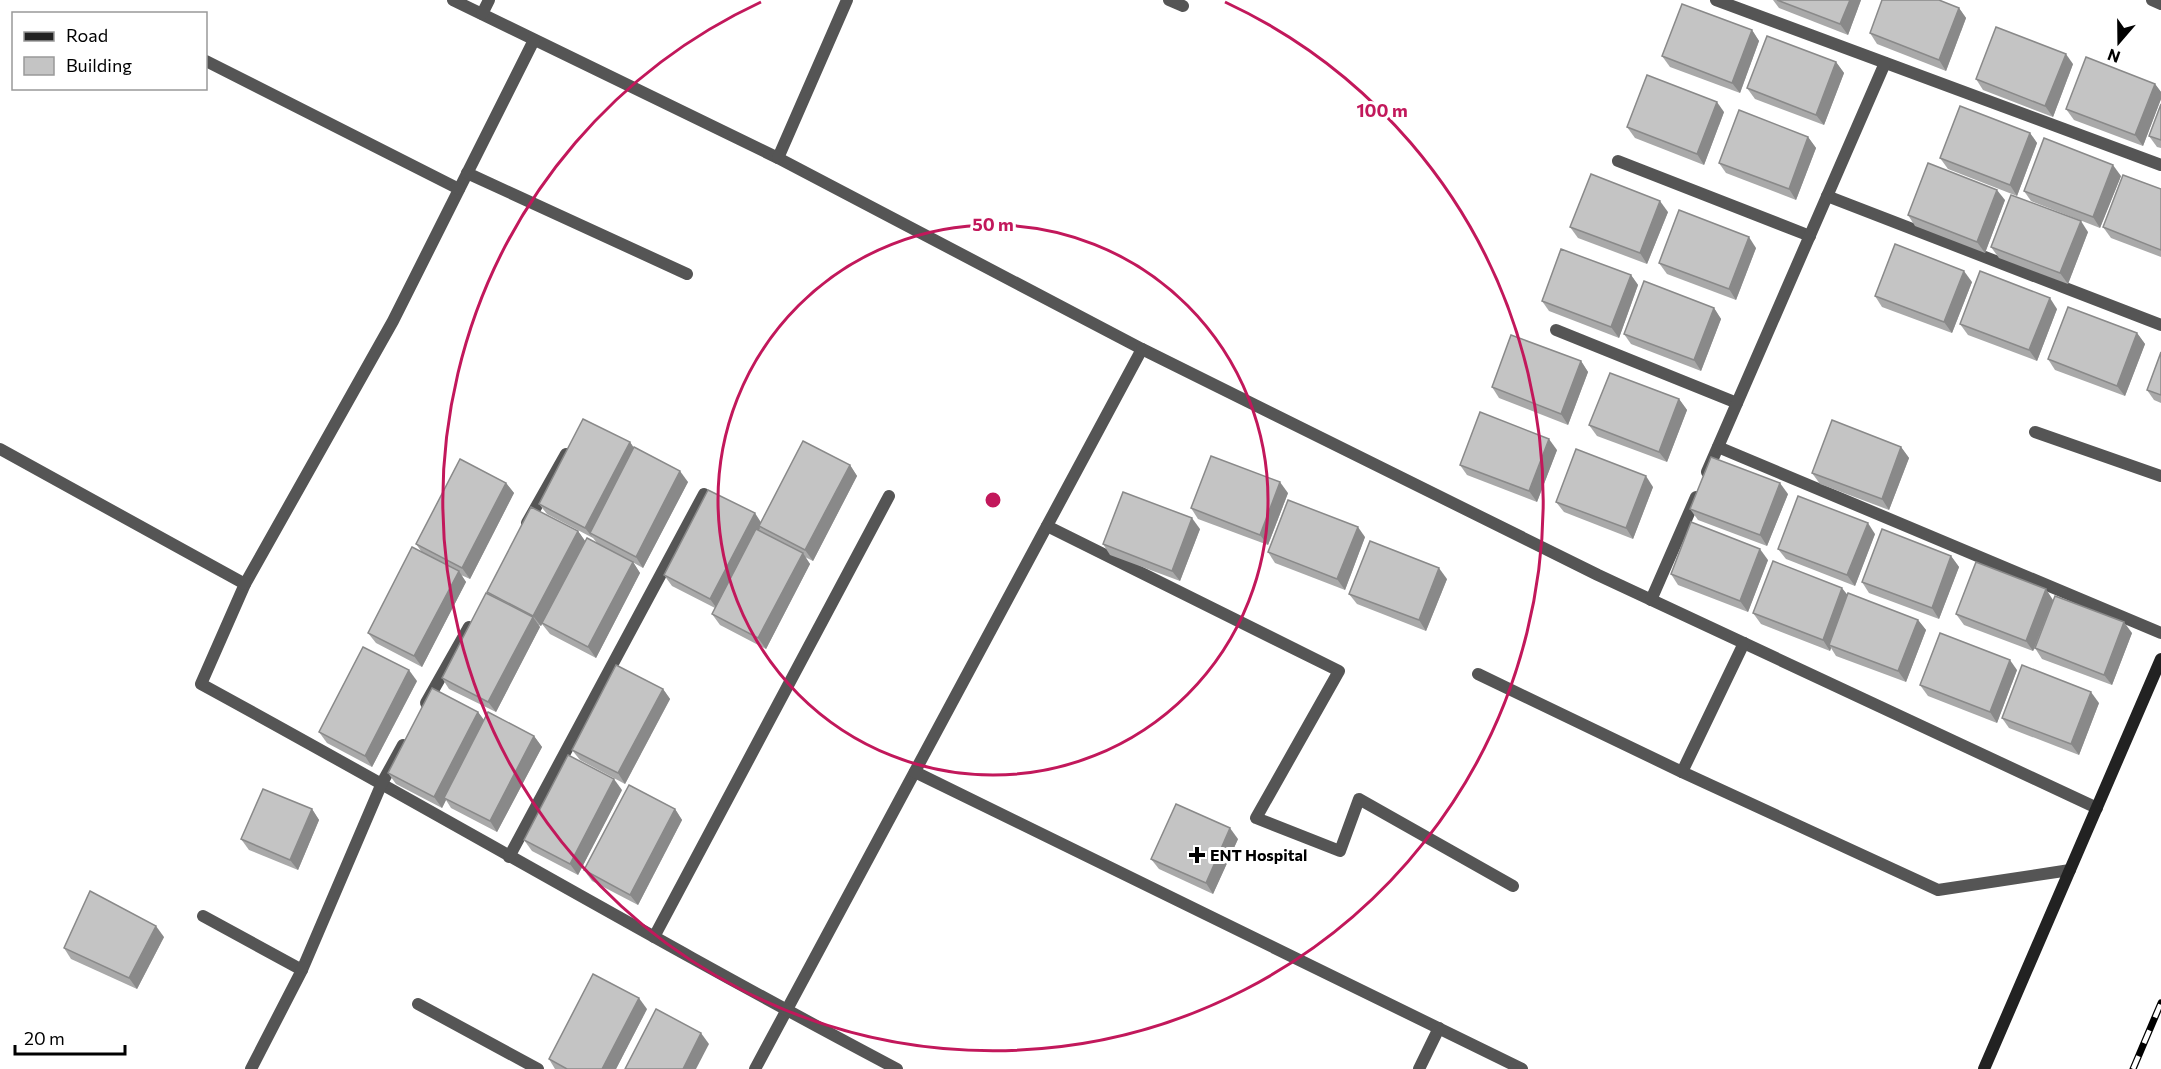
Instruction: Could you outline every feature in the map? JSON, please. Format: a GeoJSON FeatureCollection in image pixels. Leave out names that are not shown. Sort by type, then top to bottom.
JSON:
{"type":"FeatureCollection","features":[{"type":"Feature","properties":{"kind":"street"},"geometry":{"type":"LineString","coordinates":[[453,0],[778,158],[1142,349],[1651,600],[2097,808]]}},
{"type":"Feature","properties":{"kind":"street"},"geometry":{"type":"LineString","coordinates":[[482,14],[489,0]]}},
{"type":"Feature","properties":{"kind":"street"},"geometry":{"type":"LineString","coordinates":[[778,158],[847,0]]}},
{"type":"Feature","properties":{"kind":"street"},"geometry":{"type":"LineString","coordinates":[[1168,0],[1183,6]]}},
{"type":"Feature","properties":{"kind":"street"},"geometry":{"type":"LineString","coordinates":[[1716,0],[2161,165]]}},
{"type":"Feature","properties":{"kind":"street"},"geometry":{"type":"LineString","coordinates":[[2152,0],[2161,4]]}},
{"type":"Feature","properties":{"kind":"street"},"geometry":{"type":"LineString","coordinates":[[534,40],[393,321],[245,584],[201,684],[787,1011],[897,1069]]}},
{"type":"Feature","properties":{"kind":"street"},"geometry":{"type":"LineString","coordinates":[[207,62],[459,189]]}},
{"type":"Feature","properties":{"kind":"street"},"geometry":{"type":"LineString","coordinates":[[1651,600],[1885,63]]}},
{"type":"Feature","properties":{"kind":"street"},"geometry":{"type":"LineString","coordinates":[[1618,161],[1810,236]]}},
{"type":"Feature","properties":{"kind":"street"},"geometry":{"type":"LineString","coordinates":[[467,173],[687,274]]}},
{"type":"Feature","properties":{"kind":"street"},"geometry":{"type":"LineString","coordinates":[[1827,196],[2161,325]]}},
{"type":"Feature","properties":{"kind":"street"},"geometry":{"type":"LineString","coordinates":[[1556,330],[1737,403]]}},
{"type":"Feature","properties":{"kind":"street"},"geometry":{"type":"LineString","coordinates":[[755,1069],[1142,349]]}},
{"type":"Feature","properties":{"kind":"street"},"geometry":{"type":"LineString","coordinates":[[2035,432],[2161,476]]}},
{"type":"Feature","properties":{"kind":"street"},"geometry":{"type":"LineString","coordinates":[[522,532],[574,438]]}},
{"type":"Feature","properties":{"kind":"street"},"geometry":{"type":"LineString","coordinates":[[1718,447],[2161,633]]}},
{"type":"Feature","properties":{"kind":"street"},"geometry":{"type":"LineString","coordinates":[[0,449],[245,584]]}},
{"type":"Feature","properties":{"kind":"street"},"geometry":{"type":"LineString","coordinates":[[509,857],[704,494]]}},
{"type":"Feature","properties":{"kind":"street"},"geometry":{"type":"LineString","coordinates":[[654,937],[889,496]]}},
{"type":"Feature","properties":{"kind":"street"},"geometry":{"type":"LineString","coordinates":[[1047,526],[1339,671],[1256,818],[1340,850],[1359,799],[1513,886]]}},
{"type":"Feature","properties":{"kind":"street"},"geometry":{"type":"LineString","coordinates":[[251,1069],[302,970],[382,783],[475,616]]}},
{"type":"Feature","properties":{"kind":"street"},"geometry":{"type":"LineString","coordinates":[[1682,772],[1744,643]]}},
{"type":"Feature","properties":{"kind":"street"},"geometry":{"type":"LineString","coordinates":[[1984,1069],[2161,659]]}},
{"type":"Feature","properties":{"kind":"street"},"geometry":{"type":"LineString","coordinates":[[1478,674],[1682,772],[1938,890],[2070,870]]}},
{"type":"Feature","properties":{"kind":"street"},"geometry":{"type":"LineString","coordinates":[[915,772],[1522,1069]]}},
{"type":"Feature","properties":{"kind":"street"},"geometry":{"type":"LineString","coordinates":[[203,916],[302,970]]}},
{"type":"Feature","properties":{"kind":"street"},"geometry":{"type":"LineString","coordinates":[[418,1004],[538,1069]]}},
{"type":"Feature","properties":{"kind":"street"},"geometry":{"type":"LineString","coordinates":[[1419,1069],[1439,1028]]}},
{"type":"Feature","properties":{"kind":"building"},"geometry":{"type":"Polygon","coordinates":[[[1777,0],[1850,0],[1840,24],[1777,0]]]}},
{"type":"Feature","properties":{"kind":"building"},"geometry":{"type":"Polygon","coordinates":[[[1882,0],[1939,0],[1959,8],[1939,60],[1870,33],[1882,0]]]}},
{"type":"Feature","properties":{"kind":"building"},"geometry":{"type":"Polygon","coordinates":[[[1682,4],[1752,30],[1732,83],[1662,56],[1682,4]]]}},
{"type":"Feature","properties":{"kind":"building"},"geometry":{"type":"Polygon","coordinates":[[[1996,27],[2066,54],[2045,106],[1976,79],[1996,27]]]}},
{"type":"Feature","properties":{"kind":"building"},"geometry":{"type":"Polygon","coordinates":[[[1767,36],[1836,62],[1816,115],[1747,88],[1767,36]]]}},
{"type":"Feature","properties":{"kind":"building"},"geometry":{"type":"Polygon","coordinates":[[[2086,57],[2155,84],[2135,135],[2066,109],[2086,57]]]}},
{"type":"Feature","properties":{"kind":"building"},"geometry":{"type":"Polygon","coordinates":[[[1647,75],[1717,102],[1697,154],[1627,127],[1647,75]]]}},
{"type":"Feature","properties":{"kind":"building"},"geometry":{"type":"Polygon","coordinates":[[[2161,104],[2161,140],[2149,136],[2161,104]]]}},
{"type":"Feature","properties":{"kind":"building"},"geometry":{"type":"Polygon","coordinates":[[[1960,106],[2030,133],[2010,185],[1940,158],[1960,106]]]}},
{"type":"Feature","properties":{"kind":"building"},"geometry":{"type":"Polygon","coordinates":[[[1739,110],[1808,137],[1789,189],[1719,163],[1739,110]]]}},
{"type":"Feature","properties":{"kind":"building"},"geometry":{"type":"Polygon","coordinates":[[[2044,138],[2113,165],[2093,217],[2024,191],[2044,138]]]}},
{"type":"Feature","properties":{"kind":"building"},"geometry":{"type":"Polygon","coordinates":[[[1928,163],[1997,190],[1977,242],[1908,215],[1928,163]]]}},
{"type":"Feature","properties":{"kind":"building"},"geometry":{"type":"Polygon","coordinates":[[[1591,174],[1660,201],[1640,253],[1570,227],[1591,174]]]}},
{"type":"Feature","properties":{"kind":"building"},"geometry":{"type":"Polygon","coordinates":[[[2123,175],[2161,189],[2161,250],[2103,227],[2123,175]]]}},
{"type":"Feature","properties":{"kind":"building"},"geometry":{"type":"Polygon","coordinates":[[[2011,195],[2081,221],[2060,273],[1991,247],[2011,195]]]}},
{"type":"Feature","properties":{"kind":"building"},"geometry":{"type":"Polygon","coordinates":[[[1679,210],[1749,237],[1729,289],[1659,263],[1679,210]]]}},
{"type":"Feature","properties":{"kind":"building"},"geometry":{"type":"Polygon","coordinates":[[[1895,244],[1964,271],[1944,322],[1875,296],[1895,244]]]}},
{"type":"Feature","properties":{"kind":"building"},"geometry":{"type":"Polygon","coordinates":[[[1561,249],[1631,275],[1611,327],[1542,301],[1561,249]]]}},
{"type":"Feature","properties":{"kind":"building"},"geometry":{"type":"Polygon","coordinates":[[[1980,271],[2050,298],[2029,350],[1960,324],[1980,271]]]}},
{"type":"Feature","properties":{"kind":"building"},"geometry":{"type":"Polygon","coordinates":[[[1644,281],[1714,308],[1694,360],[1624,334],[1644,281]]]}},
{"type":"Feature","properties":{"kind":"building"},"geometry":{"type":"Polygon","coordinates":[[[2068,307],[2137,333],[2117,386],[2048,359],[2068,307]]]}},
{"type":"Feature","properties":{"kind":"building"},"geometry":{"type":"Polygon","coordinates":[[[1511,335],[1581,361],[1561,414],[1492,387],[1511,335]]]}},
{"type":"Feature","properties":{"kind":"building"},"geometry":{"type":"Polygon","coordinates":[[[2161,352],[2161,395],[2147,390],[2161,352]]]}},
{"type":"Feature","properties":{"kind":"building"},"geometry":{"type":"Polygon","coordinates":[[[1610,373],[1679,399],[1659,452],[1589,425],[1610,373]]]}},
{"type":"Feature","properties":{"kind":"building"},"geometry":{"type":"Polygon","coordinates":[[[1480,412],[1549,439],[1529,491],[1460,465],[1480,412]]]}},
{"type":"Feature","properties":{"kind":"building"},"geometry":{"type":"Polygon","coordinates":[[[583,419],[630,442],[585,528],[539,504],[583,419]]]}},
{"type":"Feature","properties":{"kind":"building"},"geometry":{"type":"Polygon","coordinates":[[[1832,420],[1901,447],[1882,499],[1812,473],[1832,420]]]}},
{"type":"Feature","properties":{"kind":"building"},"geometry":{"type":"Polygon","coordinates":[[[803,441],[850,465],[805,550],[759,526],[803,441]]]}},
{"type":"Feature","properties":{"kind":"building"},"geometry":{"type":"Polygon","coordinates":[[[634,447],[680,471],[636,557],[590,533],[634,447]]]}},
{"type":"Feature","properties":{"kind":"building"},"geometry":{"type":"Polygon","coordinates":[[[1576,449],[1646,476],[1626,528],[1556,502],[1576,449]]]}},
{"type":"Feature","properties":{"kind":"building"},"geometry":{"type":"Polygon","coordinates":[[[1211,456],[1280,482],[1260,535],[1191,508],[1211,456]]]}},
{"type":"Feature","properties":{"kind":"building"},"geometry":{"type":"Polygon","coordinates":[[[1711,457],[1780,483],[1760,535],[1690,509],[1711,457]]]}},
{"type":"Feature","properties":{"kind":"building"},"geometry":{"type":"Polygon","coordinates":[[[460,459],[506,483],[462,568],[416,544],[460,459]]]}},
{"type":"Feature","properties":{"kind":"building"},"geometry":{"type":"Polygon","coordinates":[[[708,490],[755,513],[710,599],[664,575],[708,490]]]}},
{"type":"Feature","properties":{"kind":"building"},"geometry":{"type":"Polygon","coordinates":[[[1123,492],[1192,518],[1172,571],[1103,544],[1123,492]]]}},
{"type":"Feature","properties":{"kind":"building"},"geometry":{"type":"Polygon","coordinates":[[[1798,496],[1868,523],[1847,575],[1778,549],[1798,496]]]}},
{"type":"Feature","properties":{"kind":"building"},"geometry":{"type":"Polygon","coordinates":[[[1288,500],[1358,527],[1337,579],[1268,552],[1288,500]]]}},
{"type":"Feature","properties":{"kind":"building"},"geometry":{"type":"Polygon","coordinates":[[[531,507],[578,531],[533,616],[487,592],[531,507]]]}},
{"type":"Feature","properties":{"kind":"building"},"geometry":{"type":"Polygon","coordinates":[[[1691,522],[1760,549],[1740,601],[1671,574],[1691,522]]]}},
{"type":"Feature","properties":{"kind":"building"},"geometry":{"type":"Polygon","coordinates":[[[756,529],[803,553],[758,638],[712,614],[756,529]]]}},
{"type":"Feature","properties":{"kind":"building"},"geometry":{"type":"Polygon","coordinates":[[[1882,529],[1951,556],[1932,608],[1862,582],[1882,529]]]}},
{"type":"Feature","properties":{"kind":"building"},"geometry":{"type":"Polygon","coordinates":[[[587,538],[633,562],[588,647],[542,623],[587,538]]]}},
{"type":"Feature","properties":{"kind":"building"},"geometry":{"type":"Polygon","coordinates":[[[1370,541],[1439,568],[1419,620],[1349,594],[1370,541]]]}},
{"type":"Feature","properties":{"kind":"building"},"geometry":{"type":"Polygon","coordinates":[[[412,547],[459,571],[414,656],[368,633],[412,547]]]}},
{"type":"Feature","properties":{"kind":"building"},"geometry":{"type":"Polygon","coordinates":[[[1773,561],[1842,588],[1823,640],[1753,613],[1773,561]]]}},
{"type":"Feature","properties":{"kind":"building"},"geometry":{"type":"Polygon","coordinates":[[[1976,562],[2046,589],[2026,641],[1956,614],[1976,562]]]}},
{"type":"Feature","properties":{"kind":"building"},"geometry":{"type":"Polygon","coordinates":[[[486,593],[533,617],[488,702],[442,678],[486,593]]]}},
{"type":"Feature","properties":{"kind":"building"},"geometry":{"type":"Polygon","coordinates":[[[1848,593],[1918,620],[1898,671],[1829,645],[1848,593]]]}},
{"type":"Feature","properties":{"kind":"building"},"geometry":{"type":"Polygon","coordinates":[[[2055,596],[2124,622],[2104,675],[2035,648],[2055,596]]]}},
{"type":"Feature","properties":{"kind":"building"},"geometry":{"type":"Polygon","coordinates":[[[1940,633],[2010,660],[1990,712],[1920,685],[1940,633]]]}},
{"type":"Feature","properties":{"kind":"building"},"geometry":{"type":"Polygon","coordinates":[[[363,647],[409,670],[365,756],[319,732],[363,647]]]}},
{"type":"Feature","properties":{"kind":"building"},"geometry":{"type":"Polygon","coordinates":[[[616,665],[663,689],[618,773],[572,750],[616,665]]]}},
{"type":"Feature","properties":{"kind":"building"},"geometry":{"type":"Polygon","coordinates":[[[2022,665],[2091,692],[2071,744],[2002,718],[2022,665]]]}},
{"type":"Feature","properties":{"kind":"building"},"geometry":{"type":"Polygon","coordinates":[[[432,688],[478,712],[434,797],[388,773],[432,688]]]}},
{"type":"Feature","properties":{"kind":"building"},"geometry":{"type":"Polygon","coordinates":[[[488,712],[534,736],[490,821],[444,798],[488,712]]]}},
{"type":"Feature","properties":{"kind":"building"},"geometry":{"type":"Polygon","coordinates":[[[568,755],[614,779],[570,864],[524,840],[568,755]]]}},
{"type":"Feature","properties":{"kind":"building"},"geometry":{"type":"Polygon","coordinates":[[[629,785],[675,809],[630,895],[584,870],[629,785]]]}},
{"type":"Feature","properties":{"kind":"building"},"geometry":{"type":"Polygon","coordinates":[[[263,789],[312,809],[290,860],[241,839],[263,789]]]}},
{"type":"Feature","properties":{"kind":"building"},"geometry":{"type":"Polygon","coordinates":[[[1176,804],[1230,828],[1206,883],[1151,859],[1176,804]]]}},
{"type":"Feature","properties":{"kind":"building"},"geometry":{"type":"Polygon","coordinates":[[[90,891],[156,926],[129,978],[64,948],[90,891]]]}},
{"type":"Feature","properties":{"kind":"building"},"geometry":{"type":"Polygon","coordinates":[[[593,974],[639,998],[602,1069],[567,1069],[549,1059],[593,974]]]}},
{"type":"Feature","properties":{"kind":"building"},"geometry":{"type":"Polygon","coordinates":[[[656,1009],[701,1033],[683,1069],[625,1069],[656,1009]]]}},
{"type":"Feature","properties":{"kind":"railway"},"geometry":{"type":"LineString","coordinates":[[2133,1069],[2161,1003]]}},
{"type":"Feature","properties":{"kind":"place","name":"ENT Hospital"},"geometry":{"type":"Point","coordinates":[1197,855]}}]}
